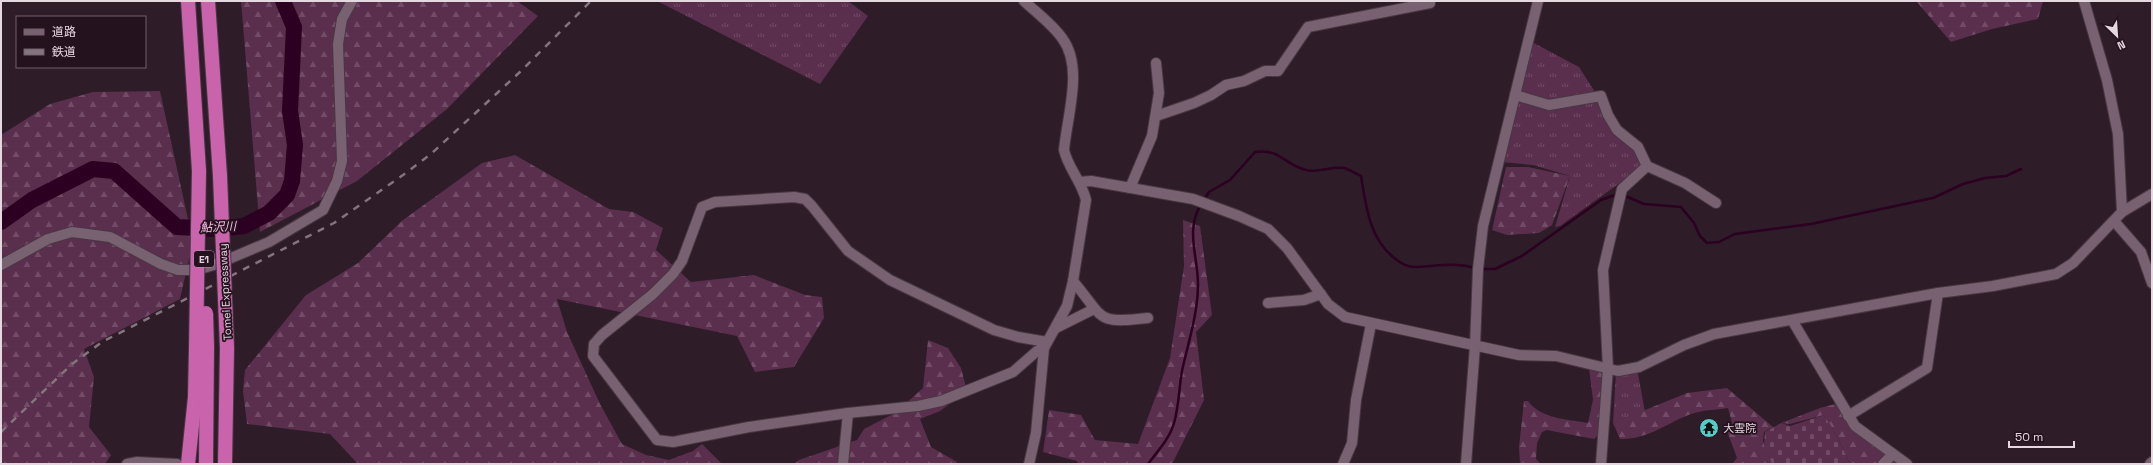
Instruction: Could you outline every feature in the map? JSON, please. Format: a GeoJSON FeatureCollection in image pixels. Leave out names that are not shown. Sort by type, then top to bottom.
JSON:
{"type":"FeatureCollection","features":[{"type":"Feature","properties":{"kind":"highway","name":"Tomei Expressway"},"geometry":{"type":"LineString","coordinates":[[188,1],[199,171],[202,347],[206,464]]}},
{"type":"Feature","properties":{"kind":"highway","name":"Tomei Expressway"},"geometry":{"type":"LineString","coordinates":[[208,1],[220,176],[227,348],[225,464]]}},
{"type":"Feature","properties":{"kind":"highway"},"geometry":{"type":"LineString","coordinates":[[188,464],[202,347]]}},
{"type":"Feature","properties":{"kind":"highway"},"geometry":{"type":"LineString","coordinates":[[227,379],[234,464]]}},
{"type":"Feature","properties":{"kind":"street"},"geometry":{"type":"LineString","coordinates":[[1,265],[48,239],[72,232],[110,237],[161,264],[178,270],[197,270],[217,264],[269,242],[323,210],[337,181],[342,161],[338,44],[342,19],[352,1]]}},
{"type":"Feature","properties":{"kind":"street"},"geometry":{"type":"LineString","coordinates":[[1024,1],[1062,37],[1072,56],[1074,76],[1064,150],[1066,158],[1080,182],[1086,200],[1073,281],[1067,306],[1046,345],[1036,433],[1029,464]]}},
{"type":"Feature","properties":{"kind":"street"},"geometry":{"type":"LineString","coordinates":[[1156,116],[1194,103],[1211,95],[1226,85],[1244,81],[1265,71],[1278,71],[1308,27],[1430,3],[1430,1]]}},
{"type":"Feature","properties":{"kind":"street"},"geometry":{"type":"LineString","coordinates":[[1466,464],[1475,346],[1478,269],[1483,226],[1538,1]]}},
{"type":"Feature","properties":{"kind":"street"},"geometry":{"type":"LineString","coordinates":[[2084,1],[2108,80],[2118,134],[2122,212]]}},
{"type":"Feature","properties":{"kind":"street"},"geometry":{"type":"LineString","coordinates":[[1130,188],[1152,136],[1159,93],[1156,63]]}},
{"type":"Feature","properties":{"kind":"street"},"geometry":{"type":"LineString","coordinates":[[1515,95],[1549,105],[1602,96],[1608,115],[1617,130],[1638,147],[1647,166],[1685,183],[1716,203]]}},
{"type":"Feature","properties":{"kind":"street"},"geometry":{"type":"LineString","coordinates":[[1601,464],[1608,368],[1603,270],[1622,190],[1647,166]]}},
{"type":"Feature","properties":{"kind":"street"},"geometry":{"type":"LineString","coordinates":[[1080,182],[1091,181],[1193,199],[1239,216],[1268,229],[1287,248],[1328,304],[1345,317],[1371,324],[1519,355],[1556,356],[1608,368],[1618,372],[1638,367],[1684,345],[1714,334],[1938,293],[1993,286],[2056,274],[2073,263],[2122,212],[2152,194]]}},
{"type":"Feature","properties":{"kind":"street"},"geometry":{"type":"LineString","coordinates":[[794,197],[805,199],[848,251],[890,280],[994,330],[1046,345],[1013,372],[941,402],[749,427],[673,442],[658,440],[593,356],[594,344],[602,335],[652,294],[673,274],[682,261],[702,207],[715,202],[794,197]]}},
{"type":"Feature","properties":{"kind":"street"},"geometry":{"type":"LineString","coordinates":[[2114,221],[2141,252],[2152,283]]}},
{"type":"Feature","properties":{"kind":"street"},"geometry":{"type":"LineString","coordinates":[[1073,281],[1094,310],[1109,320],[1119,321],[1148,318]]}},
{"type":"Feature","properties":{"kind":"street"},"geometry":{"type":"LineString","coordinates":[[1848,416],[1927,368],[1938,293]]}},
{"type":"Feature","properties":{"kind":"street"},"geometry":{"type":"LineString","coordinates":[[1268,303],[1304,300],[1321,294]]}},
{"type":"Feature","properties":{"kind":"street"},"geometry":{"type":"LineString","coordinates":[[1056,328],[1094,310]]}},
{"type":"Feature","properties":{"kind":"street"},"geometry":{"type":"LineString","coordinates":[[1792,320],[1855,426],[1907,464]]}},
{"type":"Feature","properties":{"kind":"street"},"geometry":{"type":"LineString","coordinates":[[1343,464],[1352,443],[1356,400],[1371,324]]}},
{"type":"Feature","properties":{"kind":"street"},"geometry":{"type":"LineString","coordinates":[[843,464],[848,413]]}},
{"type":"Feature","properties":{"kind":"street"},"geometry":{"type":"LineString","coordinates":[[1883,464],[1892,454]]}},
{"type":"Feature","properties":{"kind":"street"},"geometry":{"type":"LineString","coordinates":[[127,464],[137,462],[177,464]]}},
{"type":"Feature","properties":{"kind":"green space"},"geometry":{"type":"Polygon","coordinates":[[[241,1],[517,1],[538,16],[447,109],[357,181],[260,232],[241,1]]]}},
{"type":"Feature","properties":{"kind":"green space"},"geometry":{"type":"Polygon","coordinates":[[[657,1],[848,1],[868,16],[820,84],[657,1]]]}},
{"type":"Feature","properties":{"kind":"green space"},"geometry":{"type":"Polygon","coordinates":[[[1916,1],[2043,1],[2038,19],[1992,29],[1951,42],[1916,1]]]}},
{"type":"Feature","properties":{"kind":"green space"},"geometry":{"type":"Polygon","coordinates":[[[1532,42],[1579,67],[1602,103],[1646,164],[1560,226],[1555,227],[1570,176],[1533,165],[1502,162],[1532,42]]]}},
{"type":"Feature","properties":{"kind":"green space"},"geometry":{"type":"Polygon","coordinates":[[[160,91],[193,242],[180,299],[84,349],[94,377],[89,427],[111,455],[105,464],[1,464],[1,135],[50,104],[93,92],[160,91]]]}},
{"type":"Feature","properties":{"kind":"green space"},"geometry":{"type":"Polygon","coordinates":[[[515,155],[609,209],[633,212],[663,228],[656,250],[691,282],[754,275],[805,295],[822,297],[824,318],[794,367],[755,372],[737,336],[557,299],[567,332],[600,404],[622,444],[646,455],[669,460],[693,451],[702,444],[722,464],[358,464],[330,434],[247,424],[243,391],[245,370],[306,295],[358,263],[403,220],[482,163],[515,155]]]}},
{"type":"Feature","properties":{"kind":"green space"},"geometry":{"type":"Polygon","coordinates":[[[1506,167],[1528,167],[1570,176],[1552,225],[1539,233],[1507,235],[1492,230],[1506,167]]]}},
{"type":"Feature","properties":{"kind":"green space"},"geometry":{"type":"Polygon","coordinates":[[[1183,220],[1200,226],[1212,315],[1196,332],[1204,400],[1172,464],[1078,464],[1077,461],[1043,452],[1049,410],[1081,415],[1095,440],[1138,444],[1170,358],[1184,266],[1183,220]]]}},
{"type":"Feature","properties":{"kind":"green space"},"geometry":{"type":"Polygon","coordinates":[[[928,340],[948,348],[961,368],[967,391],[940,411],[920,419],[931,447],[957,462],[956,464],[794,464],[799,460],[857,440],[864,429],[895,413],[923,388],[928,340]]]}},
{"type":"Feature","properties":{"kind":"green space"},"geometry":{"type":"Polygon","coordinates":[[[1589,368],[1608,374],[1601,432],[1594,439],[1547,430],[1542,432],[1537,443],[1536,459],[1541,464],[1520,464],[1519,447],[1524,401],[1528,401],[1533,407],[1547,415],[1588,423],[1593,400],[1589,368]]]}},
{"type":"Feature","properties":{"kind":"green space"},"geometry":{"type":"Polygon","coordinates":[[[1637,368],[1645,412],[1613,423],[1616,371],[1637,368]]]}},
{"type":"Feature","properties":{"kind":"green space"},"geometry":{"type":"Polygon","coordinates":[[[1727,388],[1773,427],[1764,432],[1763,441],[1772,464],[1732,464],[1737,458],[1727,431],[1733,426],[1728,408],[1691,414],[1648,434],[1630,439],[1620,439],[1613,423],[1687,393],[1727,388]]]}},
{"type":"Feature","properties":{"kind":"green space"},"geometry":{"type":"Polygon","coordinates":[[[1839,403],[1849,415],[1903,464],[1850,464],[1839,440],[1824,415],[1790,424],[1781,423],[1820,408],[1839,403]]]}},
{"type":"Feature","properties":{"kind":"green space"},"geometry":{"type":"Polygon","coordinates":[[[1824,415],[1839,440],[1850,464],[1772,464],[1764,446],[1765,432],[1781,423],[1790,426],[1824,415]]]}},
{"type":"Feature","properties":{"kind":"waterway","name":"鮎沢川"},"geometry":{"type":"LineString","coordinates":[[1,222],[32,200],[93,169],[114,171],[177,227],[215,229],[244,226],[269,213],[287,195],[292,181],[295,145],[290,111],[294,27],[283,1]]}},
{"type":"Feature","properties":{"kind":"waterway"},"geometry":{"type":"LineString","coordinates":[[1204,200],[1209,192],[1230,180],[1255,152],[1270,152],[1299,168],[1311,171],[1344,168],[1361,176],[1370,220],[1379,240],[1393,257],[1411,267],[1454,265],[1476,268]]}},
{"type":"Feature","properties":{"kind":"waterway"},"geometry":{"type":"LineString","coordinates":[[1623,195],[1644,204],[1681,207],[1694,223],[1700,236],[1707,243],[1719,242],[1735,234],[1811,224],[1933,198],[1963,184],[1985,178],[2006,176],[2021,169]]}},
{"type":"Feature","properties":{"kind":"waterway"},"geometry":{"type":"LineString","coordinates":[[1481,269],[1495,269],[1522,256],[1601,200],[1618,194]]}},
{"type":"Feature","properties":{"kind":"waterway"},"geometry":{"type":"LineString","coordinates":[[1148,464],[1170,434],[1176,417],[1182,371],[1198,295],[1193,234],[1196,214],[1201,204]]}},
{"type":"Feature","properties":{"kind":"railway"},"geometry":{"type":"LineString","coordinates":[[1,432],[72,364],[102,342],[334,223],[403,175],[431,154],[521,71],[591,1]]}},
{"type":"Feature","properties":{"kind":"place","name":"大雲院"},"geometry":{"type":"Point","coordinates":[1709,428]}}]}
